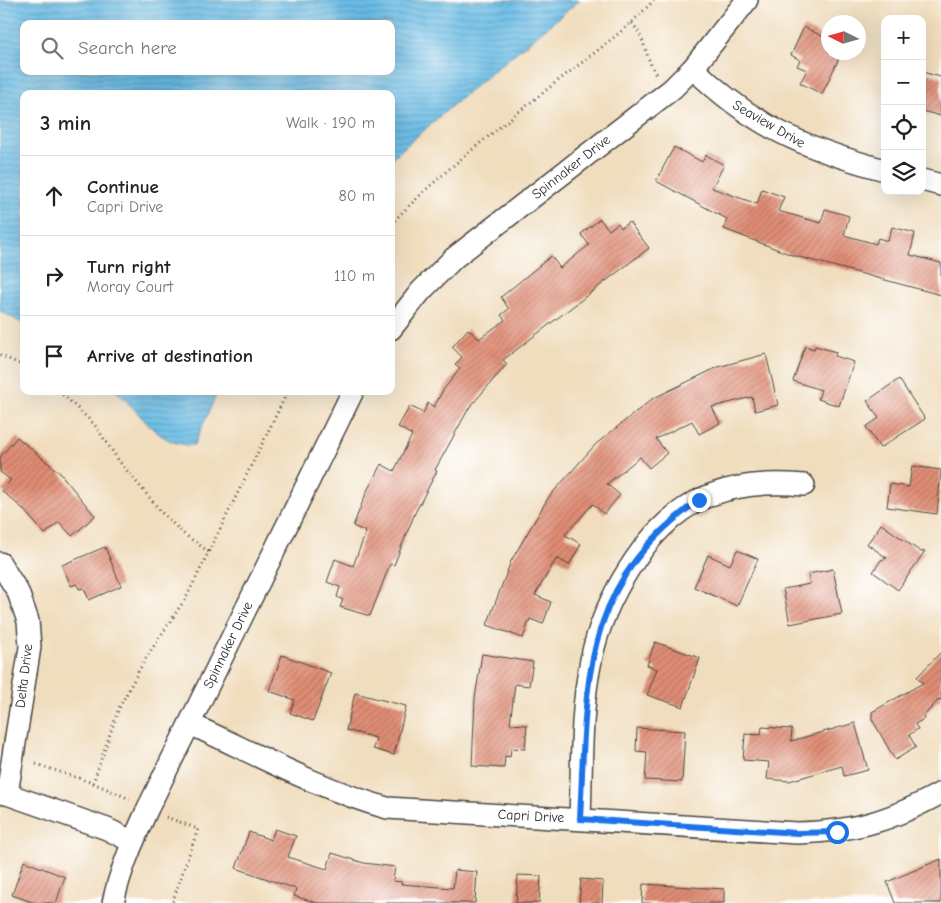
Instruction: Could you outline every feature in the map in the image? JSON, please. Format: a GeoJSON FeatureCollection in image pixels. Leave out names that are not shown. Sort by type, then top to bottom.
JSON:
{"type":"FeatureCollection","features":[{"type":"Feature","properties":{"kind":"street","name":"Spinnaker Drive"},"geometry":{"type":"LineString","coordinates":[[395,324],[421,291],[454,258],[672,89],[693,68],[747,0]]}},
{"type":"Feature","properties":{"kind":"street","name":"Seaview Drive"},"geometry":{"type":"LineString","coordinates":[[693,68],[728,100],[763,124],[806,146],[881,169]]}},
{"type":"Feature","properties":{"kind":"street"},"geometry":{"type":"LineString","coordinates":[[926,181],[941,185]]}},
{"type":"Feature","properties":{"kind":"street","name":"Spinnaker Drive"},"geometry":{"type":"LineString","coordinates":[[112,903],[133,842],[351,395]]}},
{"type":"Feature","properties":{"kind":"street"},"geometry":{"type":"LineString","coordinates":[[580,819],[586,696],[591,660],[601,625],[627,571],[646,545],[671,520],[699,500],[731,488],[756,484],[773,482],[804,485]]}},
{"type":"Feature","properties":{"kind":"street","name":"Delta Drive"},"geometry":{"type":"LineString","coordinates":[[0,563],[18,592],[28,621],[30,647],[3,794]]}},
{"type":"Feature","properties":{"kind":"street","name":"Capri Drive"},"geometry":{"type":"LineString","coordinates":[[190,724],[340,792],[387,808],[797,833],[837,832],[873,824],[907,812],[941,793]]}},
{"type":"Feature","properties":{"kind":"street"},"geometry":{"type":"LineString","coordinates":[[3,794],[107,830],[133,842]]}},
{"type":"Feature","properties":{"kind":"path"},"geometry":{"type":"LineString","coordinates":[[395,220],[414,200],[493,132],[632,23],[654,0]]}},
{"type":"Feature","properties":{"kind":"path"},"geometry":{"type":"LineString","coordinates":[[632,23],[641,34],[647,47],[649,64],[657,76]]}},
{"type":"Feature","properties":{"kind":"path"},"geometry":{"type":"LineString","coordinates":[[0,355],[20,364]]}},
{"type":"Feature","properties":{"kind":"path"},"geometry":{"type":"LineString","coordinates":[[62,395],[94,424],[119,461],[163,514],[184,534],[208,552]]}},
{"type":"Feature","properties":{"kind":"path"},"geometry":{"type":"LineString","coordinates":[[93,783],[119,708],[144,661],[187,596],[286,395]]}},
{"type":"Feature","properties":{"kind":"path"},"geometry":{"type":"LineString","coordinates":[[36,764],[93,783],[135,801]]}},
{"type":"Feature","properties":{"kind":"path"},"geometry":{"type":"LineString","coordinates":[[163,816],[198,829],[172,903]]}},
{"type":"Feature","properties":{"kind":"water"},"geometry":{"type":"Polygon","coordinates":[[[0,0],[580,0],[462,97],[395,156],[395,90],[20,90],[20,322],[0,311],[0,0]]]}},
{"type":"Feature","properties":{"kind":"water"},"geometry":{"type":"Polygon","coordinates":[[[120,395],[216,395],[194,445],[181,444],[160,434],[150,427],[120,395]]]}},
{"type":"Feature","properties":{"kind":"building"},"geometry":{"type":"Polygon","coordinates":[[[804,27],[821,36],[821,60],[838,60],[822,94],[800,83],[807,70],[797,66],[800,60],[791,55],[804,27]]]}},
{"type":"Feature","properties":{"kind":"building"},"geometry":{"type":"Polygon","coordinates":[[[926,73],[941,77],[941,116],[926,112],[926,73]]]}},
{"type":"Feature","properties":{"kind":"building"},"geometry":{"type":"Polygon","coordinates":[[[674,147],[702,162],[706,155],[724,165],[712,188],[757,204],[762,189],[784,197],[778,211],[821,223],[825,209],[849,216],[844,235],[876,244],[878,238],[888,241],[892,227],[915,233],[910,255],[941,263],[941,295],[792,255],[724,229],[727,219],[656,181],[674,147]]]}},
{"type":"Feature","properties":{"kind":"building"},"geometry":{"type":"Polygon","coordinates":[[[600,219],[609,230],[618,223],[621,228],[629,222],[649,248],[503,360],[507,364],[469,408],[435,470],[437,471],[415,513],[394,565],[390,564],[370,616],[340,607],[343,600],[337,597],[340,587],[327,582],[335,559],[353,566],[366,532],[353,526],[367,491],[381,464],[394,471],[412,435],[398,427],[410,406],[423,413],[428,403],[434,407],[443,390],[460,369],[455,365],[462,357],[452,347],[468,329],[479,339],[505,320],[501,315],[509,309],[501,297],[551,256],[560,268],[589,245],[581,234],[600,219]]]}},
{"type":"Feature","properties":{"kind":"building"},"geometry":{"type":"Polygon","coordinates":[[[805,346],[814,349],[815,346],[836,352],[835,356],[854,362],[839,406],[818,399],[821,390],[793,381],[805,346]]]}},
{"type":"Feature","properties":{"kind":"building"},"geometry":{"type":"Polygon","coordinates":[[[766,354],[778,405],[755,411],[752,397],[712,407],[720,423],[699,434],[692,421],[656,439],[667,453],[649,468],[640,457],[607,484],[620,495],[604,514],[593,504],[565,535],[581,544],[569,565],[557,558],[535,595],[551,602],[543,624],[530,619],[523,638],[487,625],[511,561],[548,498],[596,444],[652,399],[718,367],[766,354]]]}},
{"type":"Feature","properties":{"kind":"building"},"geometry":{"type":"Polygon","coordinates":[[[899,379],[925,419],[880,448],[866,427],[879,418],[867,401],[899,379]]]}},
{"type":"Feature","properties":{"kind":"building"},"geometry":{"type":"Polygon","coordinates":[[[17,437],[60,473],[95,516],[72,536],[59,522],[45,534],[22,508],[2,491],[11,480],[0,472],[0,457],[17,437]]]}},
{"type":"Feature","properties":{"kind":"building"},"geometry":{"type":"Polygon","coordinates":[[[912,466],[941,470],[937,514],[887,507],[890,484],[909,487],[912,466]]]}},
{"type":"Feature","properties":{"kind":"building"},"geometry":{"type":"Polygon","coordinates":[[[881,524],[921,552],[925,551],[898,590],[873,572],[881,560],[887,558],[867,544],[881,524]]]}},
{"type":"Feature","properties":{"kind":"building"},"geometry":{"type":"Polygon","coordinates":[[[105,547],[121,586],[89,600],[84,588],[79,589],[77,584],[71,586],[62,565],[105,547]]]}},
{"type":"Feature","properties":{"kind":"building"},"geometry":{"type":"Polygon","coordinates":[[[737,550],[758,559],[737,606],[694,587],[708,555],[730,565],[737,550]]]}},
{"type":"Feature","properties":{"kind":"building"},"geometry":{"type":"Polygon","coordinates":[[[833,569],[842,614],[790,624],[783,589],[810,584],[808,574],[833,569]]]}},
{"type":"Feature","properties":{"kind":"building"},"geometry":{"type":"Polygon","coordinates":[[[655,642],[700,658],[683,707],[647,695],[657,669],[647,665],[655,642]]]}},
{"type":"Feature","properties":{"kind":"building"},"geometry":{"type":"Polygon","coordinates":[[[941,652],[941,701],[939,699],[923,717],[924,719],[915,724],[918,729],[909,735],[916,747],[895,760],[872,719],[872,712],[923,683],[917,677],[941,652]]]}},
{"type":"Feature","properties":{"kind":"building"},"geometry":{"type":"Polygon","coordinates":[[[482,654],[533,662],[529,686],[515,684],[510,724],[527,725],[525,749],[511,748],[510,757],[505,756],[504,768],[472,766],[475,698],[482,654]]]}},
{"type":"Feature","properties":{"kind":"building"},"geometry":{"type":"Polygon","coordinates":[[[282,655],[331,673],[313,721],[290,713],[295,700],[269,691],[282,655]]]}},
{"type":"Feature","properties":{"kind":"building"},"geometry":{"type":"Polygon","coordinates":[[[355,693],[406,706],[394,755],[373,749],[376,738],[346,730],[355,693]]]}},
{"type":"Feature","properties":{"kind":"building"},"geometry":{"type":"Polygon","coordinates":[[[855,723],[868,770],[844,776],[842,766],[789,781],[767,779],[769,762],[743,760],[745,734],[761,735],[762,727],[792,729],[791,741],[855,723]]]}},
{"type":"Feature","properties":{"kind":"building"},"geometry":{"type":"Polygon","coordinates":[[[637,728],[685,731],[682,782],[645,780],[647,752],[636,751],[637,728]]]}},
{"type":"Feature","properties":{"kind":"building"},"geometry":{"type":"Polygon","coordinates":[[[275,829],[296,836],[288,857],[327,869],[332,853],[364,863],[395,867],[393,881],[402,882],[401,884],[453,888],[455,870],[477,872],[475,903],[317,903],[294,896],[296,889],[236,868],[249,832],[271,840],[275,829]]]}},
{"type":"Feature","properties":{"kind":"building"},"geometry":{"type":"Polygon","coordinates":[[[941,859],[941,903],[895,903],[887,882],[941,859]]]}},
{"type":"Feature","properties":{"kind":"building"},"geometry":{"type":"Polygon","coordinates":[[[24,861],[65,877],[56,903],[35,903],[12,895],[24,861]]]}},
{"type":"Feature","properties":{"kind":"building"},"geometry":{"type":"Polygon","coordinates":[[[518,875],[541,876],[539,903],[516,903],[518,875]]]}},
{"type":"Feature","properties":{"kind":"building"},"geometry":{"type":"Polygon","coordinates":[[[581,879],[603,881],[602,903],[579,903],[581,879]]]}},
{"type":"Feature","properties":{"kind":"building"},"geometry":{"type":"Polygon","coordinates":[[[643,884],[724,889],[724,903],[642,903],[643,884]]]}},
{"type":"Feature","properties":{"kind":"route"},"geometry":{"type":"LineString","coordinates":[[699,500],[671,520],[646,545],[627,571],[601,625],[591,660],[586,696],[580,819],[797,833],[837,832]]}}]}
